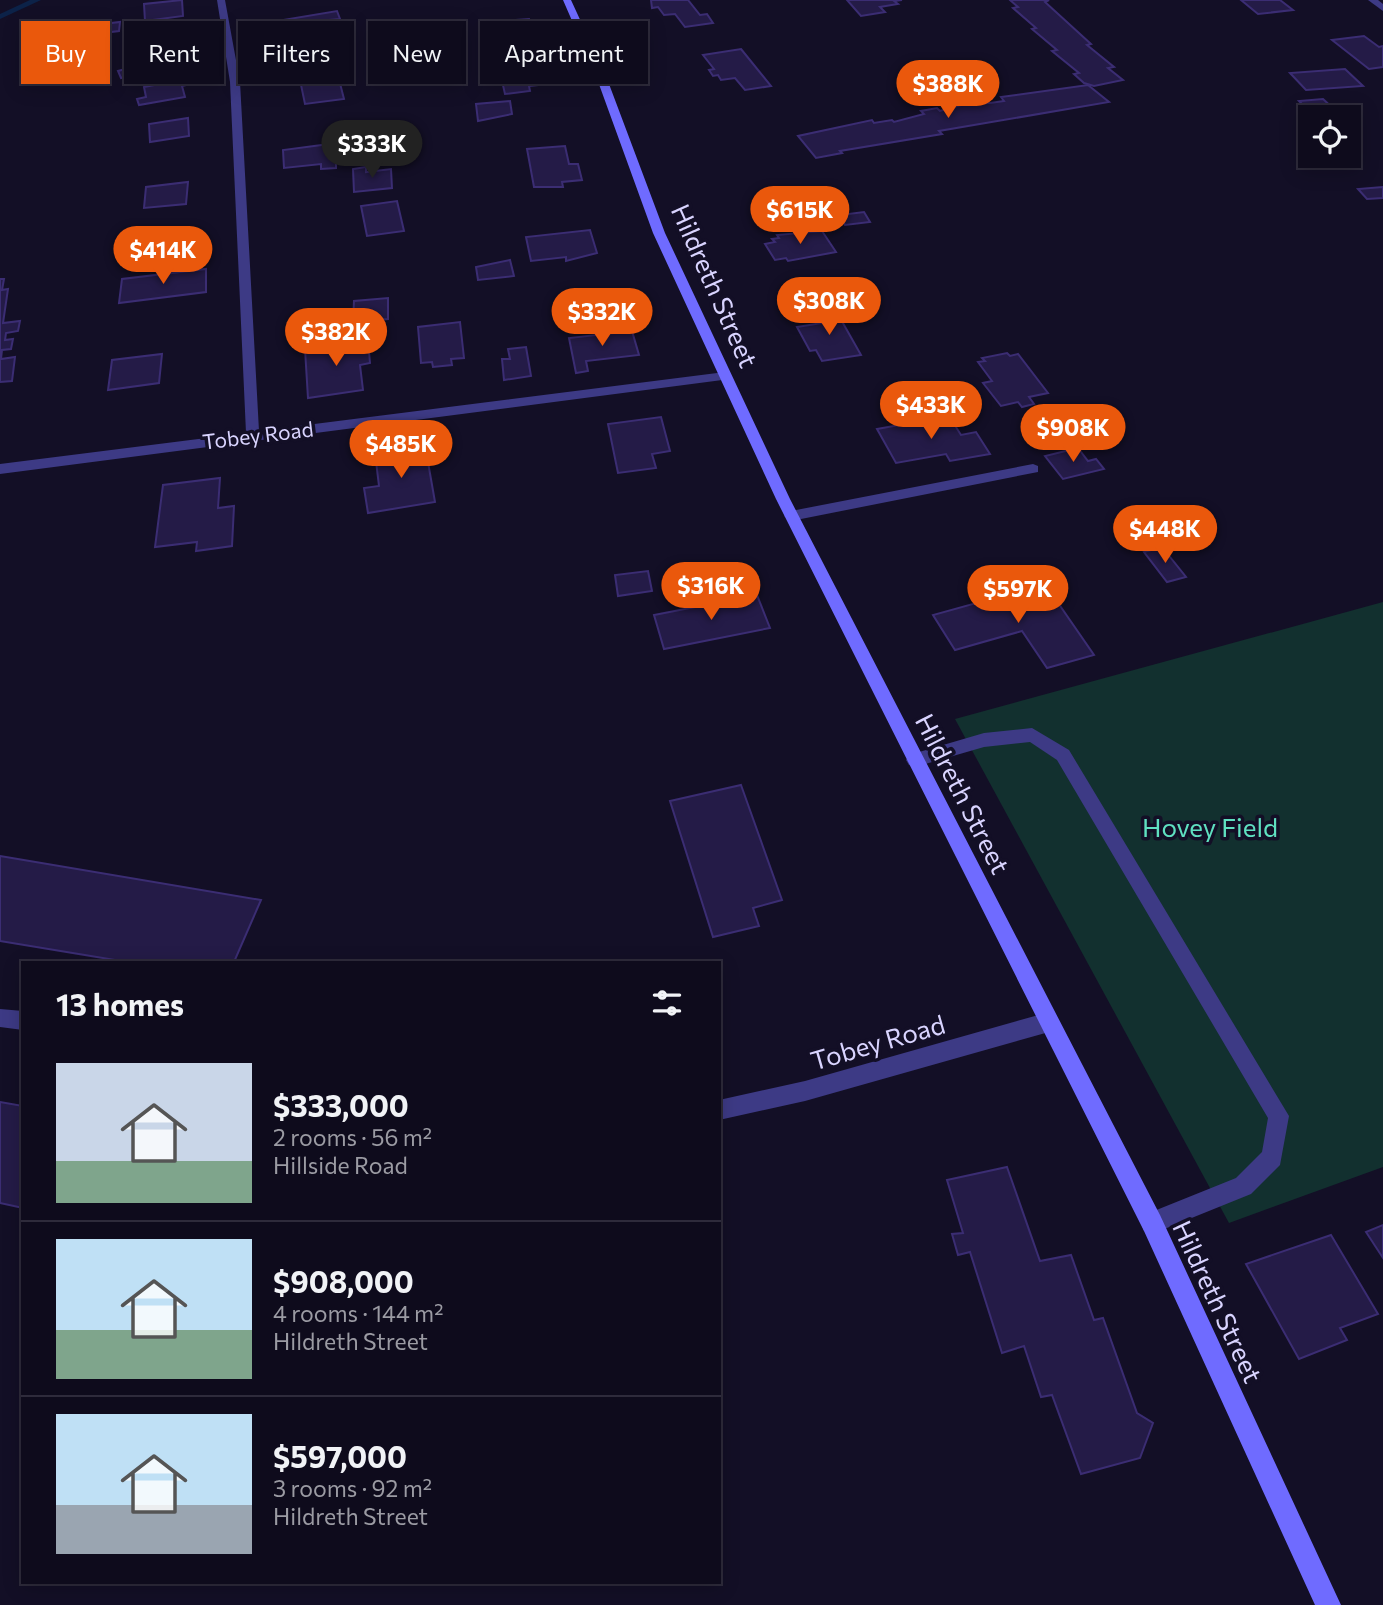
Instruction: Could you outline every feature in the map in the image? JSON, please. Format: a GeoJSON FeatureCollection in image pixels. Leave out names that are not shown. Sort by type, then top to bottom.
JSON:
{"type":"FeatureCollection","features":[{"type":"Feature","properties":{"kind":"street"},"geometry":{"type":"LineString","coordinates":[[221,0],[235,82],[253,437]]}},
{"type":"Feature","properties":{"kind":"street","name":"Hildreth Street"},"geometry":{"type":"LineString","coordinates":[[567,0],[601,76],[659,233],[791,516],[1152,1223],[1328,1605]]}},
{"type":"Feature","properties":{"kind":"street"},"geometry":{"type":"LineString","coordinates":[[1372,0],[1383,8]]}},
{"type":"Feature","properties":{"kind":"street","name":"Tobey Road"},"geometry":{"type":"LineString","coordinates":[[0,469],[725,376]]}},
{"type":"Feature","properties":{"kind":"street"},"geometry":{"type":"LineString","coordinates":[[791,516],[1033,469]]}},
{"type":"Feature","properties":{"kind":"street"},"geometry":{"type":"LineString","coordinates":[[915,760],[984,740],[1032,734],[1063,755],[1279,1116],[1272,1157],[1243,1186],[1152,1223]]}},
{"type":"Feature","properties":{"kind":"street"},"geometry":{"type":"LineString","coordinates":[[0,1018],[21,1021]]}},
{"type":"Feature","properties":{"kind":"street","name":"Tobey Road"},"geometry":{"type":"LineString","coordinates":[[721,1110],[805,1091],[1049,1022]]}},
{"type":"Feature","properties":{"kind":"green space","name":"Hovey Field"},"geometry":{"type":"Polygon","coordinates":[[[1383,602],[1383,1167],[1229,1223],[955,719],[1383,602]]]}},
{"type":"Feature","properties":{"kind":"building"},"geometry":{"type":"Polygon","coordinates":[[[182,0],[183,16],[145,21],[144,4],[182,0]]]}},
{"type":"Feature","properties":{"kind":"building"},"geometry":{"type":"Polygon","coordinates":[[[651,0],[688,0],[700,15],[707,14],[713,23],[685,27],[675,14],[664,15],[658,7],[652,8],[651,0]]]}},
{"type":"Feature","properties":{"kind":"building"},"geometry":{"type":"Polygon","coordinates":[[[847,0],[902,0],[894,1],[898,4],[880,7],[885,12],[861,16],[847,0]]]}},
{"type":"Feature","properties":{"kind":"building"},"geometry":{"type":"Polygon","coordinates":[[[1010,0],[1049,0],[1045,2],[1091,44],[1087,45],[1114,67],[1108,68],[1123,80],[1094,86],[1084,83],[1074,74],[1079,73],[1052,51],[1057,50],[1013,8],[1018,7],[1010,0]]]}},
{"type":"Feature","properties":{"kind":"building"},"geometry":{"type":"Polygon","coordinates":[[[1241,0],[1280,0],[1293,10],[1258,14],[1241,0]]]}},
{"type":"Feature","properties":{"kind":"building"},"geometry":{"type":"Polygon","coordinates":[[[337,11],[340,19],[330,21],[283,20],[337,11]]]}},
{"type":"Feature","properties":{"kind":"building"},"geometry":{"type":"Polygon","coordinates":[[[120,22],[119,31],[110,32],[110,23],[120,22]]]}},
{"type":"Feature","properties":{"kind":"building"},"geometry":{"type":"Polygon","coordinates":[[[1364,36],[1379,47],[1383,46],[1383,67],[1369,69],[1332,40],[1364,36]]]}},
{"type":"Feature","properties":{"kind":"building"},"geometry":{"type":"Polygon","coordinates":[[[741,49],[771,86],[745,90],[735,78],[721,80],[718,75],[713,76],[709,70],[714,69],[703,55],[741,49]]]}},
{"type":"Feature","properties":{"kind":"building"},"geometry":{"type":"Polygon","coordinates":[[[124,69],[124,77],[121,78],[118,71],[124,69]]]}},
{"type":"Feature","properties":{"kind":"building"},"geometry":{"type":"Polygon","coordinates":[[[1345,69],[1363,86],[1306,90],[1290,73],[1345,69]]]}},
{"type":"Feature","properties":{"kind":"building"},"geometry":{"type":"Polygon","coordinates":[[[190,84],[182,86],[185,97],[139,105],[137,99],[146,97],[144,87],[190,84]]]}},
{"type":"Feature","properties":{"kind":"building"},"geometry":{"type":"Polygon","coordinates":[[[301,84],[340,84],[344,99],[305,104],[301,84]]]}},
{"type":"Feature","properties":{"kind":"building"},"geometry":{"type":"Polygon","coordinates":[[[503,84],[549,84],[529,86],[530,91],[505,94],[503,84]]]}},
{"type":"Feature","properties":{"kind":"building"},"geometry":{"type":"Polygon","coordinates":[[[1088,85],[1109,102],[939,131],[942,134],[840,151],[842,153],[816,158],[798,136],[872,120],[874,123],[894,122],[924,114],[921,111],[937,108],[940,111],[968,103],[1004,101],[1001,97],[1088,85]]]}},
{"type":"Feature","properties":{"kind":"building"},"geometry":{"type":"Polygon","coordinates":[[[1323,99],[1330,105],[1303,105],[1299,101],[1323,99]]]}},
{"type":"Feature","properties":{"kind":"building"},"geometry":{"type":"Polygon","coordinates":[[[510,101],[512,114],[478,121],[476,104],[510,101]]]}},
{"type":"Feature","properties":{"kind":"building"},"geometry":{"type":"Polygon","coordinates":[[[188,118],[189,136],[150,142],[149,124],[188,118]]]}},
{"type":"Feature","properties":{"kind":"building"},"geometry":{"type":"Polygon","coordinates":[[[345,142],[346,161],[336,162],[336,168],[321,169],[321,164],[284,168],[283,150],[345,142]]]}},
{"type":"Feature","properties":{"kind":"building"},"geometry":{"type":"Polygon","coordinates":[[[565,146],[569,164],[578,164],[582,180],[562,182],[563,187],[534,187],[527,149],[565,146]]]}},
{"type":"Feature","properties":{"kind":"building"},"geometry":{"type":"Polygon","coordinates":[[[366,167],[366,172],[391,169],[392,188],[354,192],[353,169],[366,167]]]}},
{"type":"Feature","properties":{"kind":"building"},"geometry":{"type":"Polygon","coordinates":[[[188,182],[186,204],[144,208],[146,187],[188,182]]]}},
{"type":"Feature","properties":{"kind":"building"},"geometry":{"type":"Polygon","coordinates":[[[1383,187],[1383,198],[1367,199],[1358,189],[1383,187]]]}},
{"type":"Feature","properties":{"kind":"building"},"geometry":{"type":"Polygon","coordinates":[[[397,201],[404,231],[367,236],[361,206],[397,201]]]}},
{"type":"Feature","properties":{"kind":"building"},"geometry":{"type":"Polygon","coordinates":[[[864,212],[870,222],[845,225],[840,215],[864,212]]]}},
{"type":"Feature","properties":{"kind":"building"},"geometry":{"type":"Polygon","coordinates":[[[590,230],[597,253],[566,261],[566,257],[531,261],[526,237],[590,230]]]}},
{"type":"Feature","properties":{"kind":"building"},"geometry":{"type":"Polygon","coordinates":[[[822,231],[836,252],[788,261],[786,258],[775,260],[765,244],[775,242],[772,239],[779,238],[777,235],[822,231]]]}},
{"type":"Feature","properties":{"kind":"building"},"geometry":{"type":"Polygon","coordinates":[[[510,260],[514,276],[478,280],[476,267],[510,260]]]}},
{"type":"Feature","properties":{"kind":"building"},"geometry":{"type":"Polygon","coordinates":[[[206,269],[206,292],[119,303],[122,279],[206,269]]]}},
{"type":"Feature","properties":{"kind":"building"},"geometry":{"type":"Polygon","coordinates":[[[0,279],[4,279],[2,290],[8,289],[3,323],[20,321],[18,331],[6,333],[5,340],[13,339],[11,349],[2,350],[1,359],[15,357],[12,381],[0,382],[0,279]]]}},
{"type":"Feature","properties":{"kind":"building"},"geometry":{"type":"Polygon","coordinates":[[[388,298],[388,319],[353,322],[354,301],[388,298]]]}},
{"type":"Feature","properties":{"kind":"building"},"geometry":{"type":"Polygon","coordinates":[[[835,309],[861,355],[822,361],[816,350],[810,351],[797,327],[822,323],[816,312],[835,309]]]}},
{"type":"Feature","properties":{"kind":"building"},"geometry":{"type":"Polygon","coordinates":[[[460,322],[464,358],[451,359],[452,365],[433,367],[432,362],[421,363],[418,327],[460,322]]]}},
{"type":"Feature","properties":{"kind":"building"},"geometry":{"type":"Polygon","coordinates":[[[632,331],[639,355],[586,361],[588,371],[576,373],[569,338],[632,331]]]}},
{"type":"Feature","properties":{"kind":"building"},"geometry":{"type":"Polygon","coordinates":[[[368,340],[370,363],[360,365],[363,390],[308,398],[305,349],[368,340]]]}},
{"type":"Feature","properties":{"kind":"building"},"geometry":{"type":"Polygon","coordinates":[[[526,347],[531,376],[504,380],[502,359],[510,359],[508,349],[526,347]]]}},
{"type":"Feature","properties":{"kind":"building"},"geometry":{"type":"Polygon","coordinates":[[[1007,353],[1010,356],[1018,354],[1048,393],[1029,397],[1034,404],[1022,407],[1018,402],[1001,406],[983,383],[992,381],[978,362],[985,361],[982,358],[1007,353]]]}},
{"type":"Feature","properties":{"kind":"building"},"geometry":{"type":"Polygon","coordinates":[[[162,354],[159,383],[108,390],[112,360],[162,354]]]}},
{"type":"Feature","properties":{"kind":"building"},"geometry":{"type":"Polygon","coordinates":[[[949,416],[961,435],[976,432],[990,454],[950,461],[946,454],[896,463],[877,429],[949,416]]]}},
{"type":"Feature","properties":{"kind":"building"},"geometry":{"type":"Polygon","coordinates":[[[661,417],[670,451],[652,454],[656,468],[618,473],[608,424],[661,417]]]}},
{"type":"Feature","properties":{"kind":"building"},"geometry":{"type":"Polygon","coordinates":[[[425,445],[435,502],[368,513],[364,488],[379,486],[375,453],[425,445]]]}},
{"type":"Feature","properties":{"kind":"building"},"geometry":{"type":"Polygon","coordinates":[[[1078,448],[1088,461],[1096,459],[1104,469],[1063,479],[1045,456],[1078,448]]]}},
{"type":"Feature","properties":{"kind":"building"},"geometry":{"type":"Polygon","coordinates":[[[220,478],[218,508],[234,506],[232,546],[196,551],[197,542],[155,547],[163,485],[220,478]]]}},
{"type":"Feature","properties":{"kind":"building"},"geometry":{"type":"Polygon","coordinates":[[[1162,547],[1186,577],[1167,582],[1144,552],[1162,547]]]}},
{"type":"Feature","properties":{"kind":"building"},"geometry":{"type":"Polygon","coordinates":[[[648,571],[652,591],[618,596],[615,575],[648,571]]]}},
{"type":"Feature","properties":{"kind":"building"},"geometry":{"type":"Polygon","coordinates":[[[1045,584],[1094,655],[1047,668],[1022,631],[955,650],[933,615],[1045,584]]]}},
{"type":"Feature","properties":{"kind":"building"},"geometry":{"type":"Polygon","coordinates":[[[757,595],[770,628],[664,649],[654,615],[757,595]]]}},
{"type":"Feature","properties":{"kind":"building"},"geometry":{"type":"Polygon","coordinates":[[[741,785],[782,900],[753,908],[759,926],[713,937],[670,801],[741,785]]]}},
{"type":"Feature","properties":{"kind":"building"},"geometry":{"type":"Polygon","coordinates":[[[0,856],[261,900],[234,961],[121,961],[0,941],[0,856]]]}},
{"type":"Feature","properties":{"kind":"building"},"geometry":{"type":"Polygon","coordinates":[[[0,1102],[21,1106],[21,1208],[0,1203],[0,1102]]]}},
{"type":"Feature","properties":{"kind":"building"},"geometry":{"type":"Polygon","coordinates":[[[1007,1167],[1040,1261],[1071,1255],[1094,1320],[1103,1318],[1137,1413],[1153,1423],[1140,1458],[1081,1474],[1052,1395],[1041,1397],[1024,1346],[1002,1353],[970,1252],[958,1255],[952,1234],[963,1233],[947,1180],[1007,1167]]]}},
{"type":"Feature","properties":{"kind":"building"},"geometry":{"type":"Polygon","coordinates":[[[1383,1225],[1383,1258],[1366,1232],[1383,1225]]]}},
{"type":"Feature","properties":{"kind":"building"},"geometry":{"type":"Polygon","coordinates":[[[1331,1235],[1378,1314],[1340,1328],[1347,1340],[1299,1359],[1246,1264],[1331,1235]]]}},
{"type":"Feature","properties":{"kind":"waterway"},"geometry":{"type":"LineString","coordinates":[[0,17],[37,0]]}}]}
